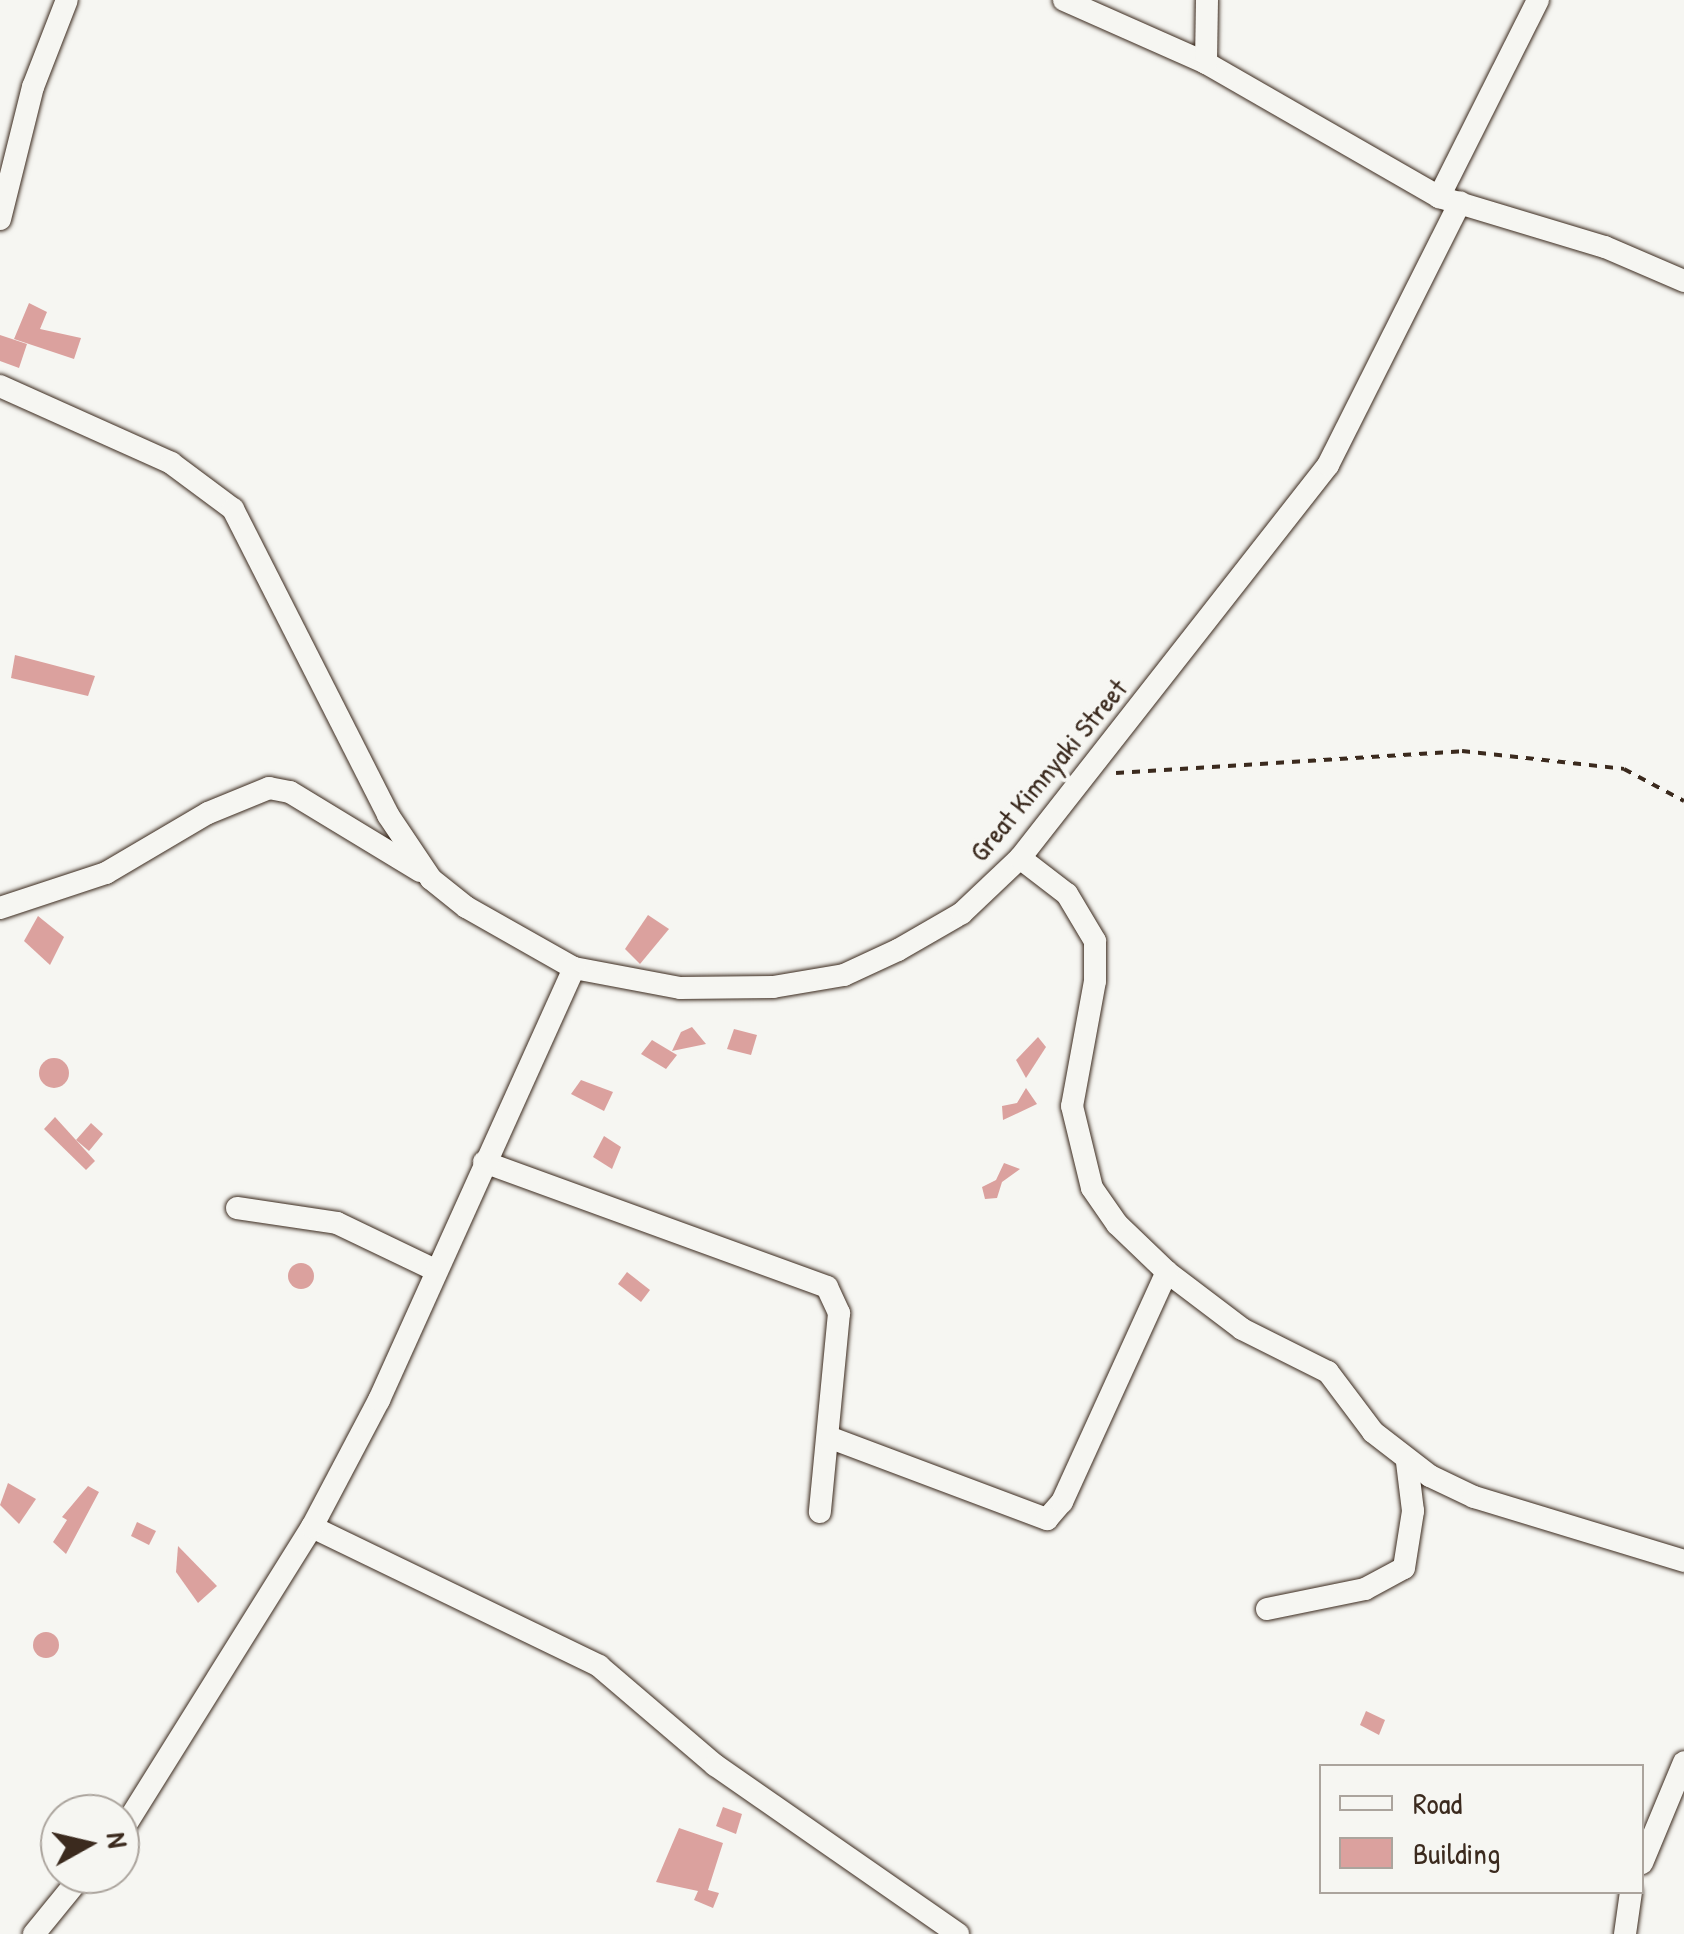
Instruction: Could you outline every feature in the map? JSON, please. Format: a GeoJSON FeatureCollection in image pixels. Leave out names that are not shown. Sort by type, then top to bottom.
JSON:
{"type":"FeatureCollection","features":[{"type":"Feature","properties":{"kind":"street"},"geometry":{"type":"LineString","coordinates":[[0,220],[32,86],[66,0]]}},
{"type":"Feature","properties":{"kind":"street"},"geometry":{"type":"LineString","coordinates":[[1064,0],[1206,64],[1449,200],[1605,247],[1684,281]]}},
{"type":"Feature","properties":{"kind":"street"},"geometry":{"type":"LineString","coordinates":[[1206,64],[1207,0]]}},
{"type":"Feature","properties":{"kind":"street","name":"Great Kimnyaki Street"},"geometry":{"type":"LineString","coordinates":[[0,386],[171,463],[233,509],[351,750],[431,879],[510,935],[574,968],[680,988],[773,987],[844,976],[962,913],[1020,858],[1328,464],[1538,0]]}},
{"type":"Feature","properties":{"kind":"street"},"geometry":{"type":"LineString","coordinates":[[0,908],[106,873],[208,813],[269,788],[290,792],[431,879]]}},
{"type":"Feature","properties":{"kind":"street"},"geometry":{"type":"LineString","coordinates":[[1020,858],[1067,894],[1095,942],[1096,981],[1072,1106],[1079,1153],[1092,1188],[1117,1224],[1167,1272],[1242,1329],[1328,1372],[1373,1432],[1407,1462],[1474,1497],[1684,1561]]}},
{"type":"Feature","properties":{"kind":"street"},"geometry":{"type":"LineString","coordinates":[[140,1802],[312,1527],[379,1400],[574,968]]}},
{"type":"Feature","properties":{"kind":"street"},"geometry":{"type":"LineString","coordinates":[[484,1162],[826,1287],[839,1313],[831,1438],[820,1512]]}},
{"type":"Feature","properties":{"kind":"street"},"geometry":{"type":"LineString","coordinates":[[237,1208],[337,1223],[436,1270]]}},
{"type":"Feature","properties":{"kind":"street"},"geometry":{"type":"LineString","coordinates":[[831,1438],[1047,1519],[1062,1502],[1167,1272]]}},
{"type":"Feature","properties":{"kind":"street"},"geometry":{"type":"LineString","coordinates":[[1267,1609],[1365,1590],[1404,1568],[1414,1511],[1407,1462]]}},
{"type":"Feature","properties":{"kind":"street"},"geometry":{"type":"LineString","coordinates":[[312,1527],[600,1666],[715,1765],[958,1934]]}},
{"type":"Feature","properties":{"kind":"street"},"geometry":{"type":"LineString","coordinates":[[1644,1858],[1684,1762]]}},
{"type":"Feature","properties":{"kind":"street"},"geometry":{"type":"LineString","coordinates":[[34,1934],[67,1894]]}},
{"type":"Feature","properties":{"kind":"street"},"geometry":{"type":"LineString","coordinates":[[1625,1934],[1631,1894]]}},
{"type":"Feature","properties":{"kind":"path"},"geometry":{"type":"LineString","coordinates":[[1086,774],[1462,751],[1624,770],[1684,801]]}},
{"type":"Feature","properties":{"kind":"building"},"geometry":{"type":"Polygon","coordinates":[[[29,303],[47,312],[40,329],[81,338],[74,359],[14,339],[29,303]]]}},
{"type":"Feature","properties":{"kind":"building"},"geometry":{"type":"Polygon","coordinates":[[[0,335],[27,344],[19,368],[0,361],[0,335]]]}},
{"type":"Feature","properties":{"kind":"building"},"geometry":{"type":"Polygon","coordinates":[[[15,655],[95,676],[88,696],[11,678],[15,655]]]}},
{"type":"Feature","properties":{"kind":"building"},"geometry":{"type":"Polygon","coordinates":[[[648,915],[669,929],[640,964],[625,949],[648,915]]]}},
{"type":"Feature","properties":{"kind":"building"},"geometry":{"type":"Polygon","coordinates":[[[38,916],[64,937],[50,965],[24,941],[38,916]]]}},
{"type":"Feature","properties":{"kind":"building"},"geometry":{"type":"Polygon","coordinates":[[[692,1027],[706,1044],[672,1051],[681,1032],[692,1027]]]}},
{"type":"Feature","properties":{"kind":"building"},"geometry":{"type":"Polygon","coordinates":[[[734,1029],[757,1035],[751,1055],[727,1049],[734,1029]]]}},
{"type":"Feature","properties":{"kind":"building"},"geometry":{"type":"Polygon","coordinates":[[[1038,1037],[1046,1047],[1026,1078],[1016,1060],[1038,1037]]]}},
{"type":"Feature","properties":{"kind":"building"},"geometry":{"type":"Polygon","coordinates":[[[652,1040],[677,1055],[666,1069],[641,1054],[652,1040]]]}},
{"type":"Feature","properties":{"kind":"building"},"geometry":{"type":"Polygon","coordinates":[[[54,1058],[65,1062],[69,1073],[65,1084],[54,1088],[43,1084],[39,1073],[43,1062],[54,1058]]]}},
{"type":"Feature","properties":{"kind":"building"},"geometry":{"type":"Polygon","coordinates":[[[581,1080],[613,1092],[604,1111],[571,1094],[581,1080]]]}},
{"type":"Feature","properties":{"kind":"building"},"geometry":{"type":"Polygon","coordinates":[[[1026,1088],[1037,1104],[1003,1120],[1002,1106],[1017,1103],[1026,1088]]]}},
{"type":"Feature","properties":{"kind":"building"},"geometry":{"type":"Polygon","coordinates":[[[55,1117],[95,1161],[86,1170],[44,1129],[55,1117]]]}},
{"type":"Feature","properties":{"kind":"building"},"geometry":{"type":"Polygon","coordinates":[[[91,1123],[103,1134],[89,1151],[76,1140],[91,1123]]]}},
{"type":"Feature","properties":{"kind":"building"},"geometry":{"type":"Polygon","coordinates":[[[604,1136],[621,1147],[612,1169],[593,1157],[604,1136]]]}},
{"type":"Feature","properties":{"kind":"building"},"geometry":{"type":"Polygon","coordinates":[[[1004,1163],[1020,1169],[1002,1182],[997,1198],[985,1199],[982,1187],[996,1180],[1004,1163]]]}},
{"type":"Feature","properties":{"kind":"building"},"geometry":{"type":"Polygon","coordinates":[[[301,1263],[310,1267],[314,1276],[310,1285],[301,1289],[292,1285],[288,1276],[292,1267],[301,1263]]]}},
{"type":"Feature","properties":{"kind":"building"},"geometry":{"type":"Polygon","coordinates":[[[627,1272],[650,1290],[641,1302],[618,1284],[627,1272]]]}},
{"type":"Feature","properties":{"kind":"building"},"geometry":{"type":"Polygon","coordinates":[[[8,1483],[36,1499],[19,1524],[0,1505],[8,1483]]]}},
{"type":"Feature","properties":{"kind":"building"},"geometry":{"type":"Polygon","coordinates":[[[88,1486],[99,1492],[66,1554],[53,1542],[67,1520],[62,1517],[88,1486]]]}},
{"type":"Feature","properties":{"kind":"building"},"geometry":{"type":"Polygon","coordinates":[[[137,1522],[156,1531],[149,1545],[131,1536],[137,1522]]]}},
{"type":"Feature","properties":{"kind":"building"},"geometry":{"type":"Polygon","coordinates":[[[178,1546],[217,1586],[198,1603],[176,1572],[178,1546]]]}},
{"type":"Feature","properties":{"kind":"building"},"geometry":{"type":"Polygon","coordinates":[[[46,1632],[55,1636],[59,1645],[55,1654],[46,1658],[37,1654],[33,1645],[37,1636],[46,1632]]]}},
{"type":"Feature","properties":{"kind":"building"},"geometry":{"type":"Polygon","coordinates":[[[1366,1711],[1385,1720],[1379,1735],[1360,1725],[1366,1711]]]}},
{"type":"Feature","properties":{"kind":"building"},"geometry":{"type":"Polygon","coordinates":[[[723,1807],[742,1814],[736,1834],[716,1826],[723,1807]]]}},
{"type":"Feature","properties":{"kind":"building"},"geometry":{"type":"Polygon","coordinates":[[[679,1828],[723,1843],[708,1890],[719,1893],[713,1908],[694,1900],[698,1891],[656,1882],[679,1828]]]}}]}
